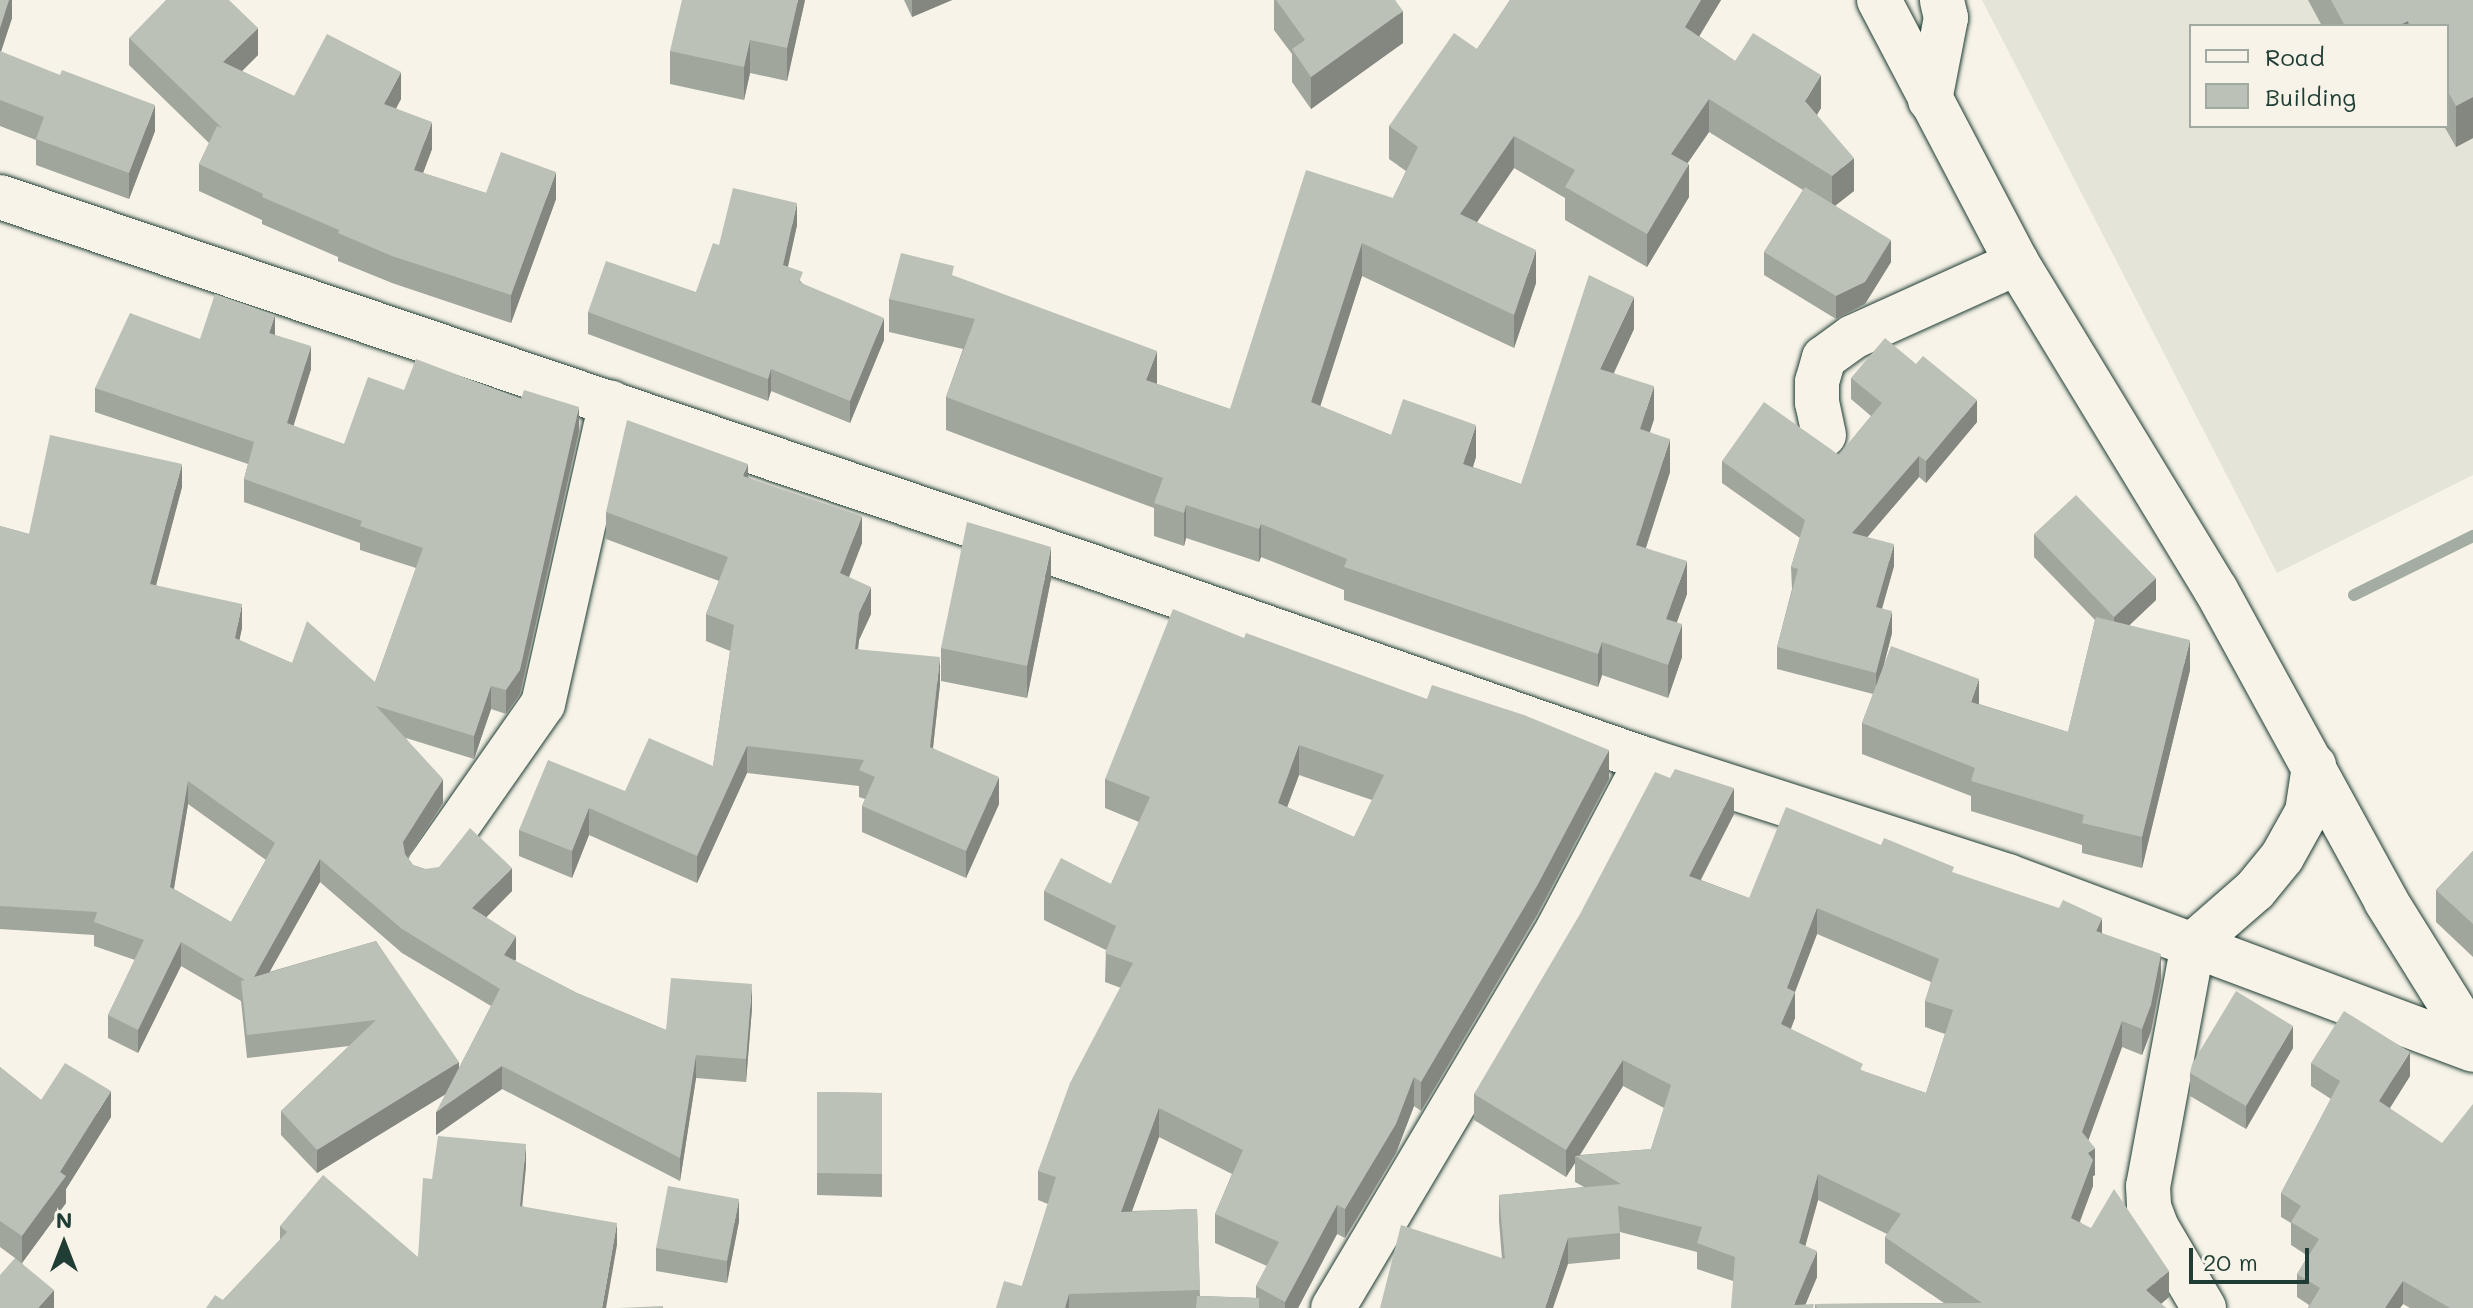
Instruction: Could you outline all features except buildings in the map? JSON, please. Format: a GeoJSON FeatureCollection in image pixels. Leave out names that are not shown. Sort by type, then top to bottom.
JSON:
{"type":"FeatureCollection","features":[{"type":"Feature","properties":{"kind":"street"},"geometry":{"type":"LineString","coordinates":[[1879,0],[2017,263],[2216,590],[2386,901],[2473,1041]]}},
{"type":"Feature","properties":{"kind":"street"},"geometry":{"type":"LineString","coordinates":[[1930,100],[1946,18],[1942,0]]}},
{"type":"Feature","properties":{"kind":"street"},"geometry":{"type":"LineString","coordinates":[[0,197],[611,403],[1647,760],[2008,876],[2473,1050]]}},
{"type":"Feature","properties":{"kind":"street"},"geometry":{"type":"LineString","coordinates":[[1824,435],[1817,403],[1817,382],[1824,358],[1853,337],[2017,263]]}},
{"type":"Feature","properties":{"kind":"street"},"geometry":{"type":"LineString","coordinates":[[428,868],[543,704],[611,403]]}},
{"type":"Feature","properties":{"kind":"street"},"geometry":{"type":"LineString","coordinates":[[1333,1308],[1559,927],[1647,760]]}},
{"type":"Feature","properties":{"kind":"street"},"geometry":{"type":"LineString","coordinates":[[2204,1308],[2157,1228],[2149,1207],[2148,1186],[2193,944],[2255,890],[2282,857],[2307,812],[2314,766]]}},
{"type":"Feature","properties":{"kind":"shaded area"},"geometry":{"type":"Polygon","coordinates":[[[1982,0],[2473,0],[2473,475],[2277,573],[1982,0]]]}},
{"type":"Feature","properties":{"kind":"waterway"},"geometry":{"type":"LineString","coordinates":[[2354,595],[2473,536]]}}]}
